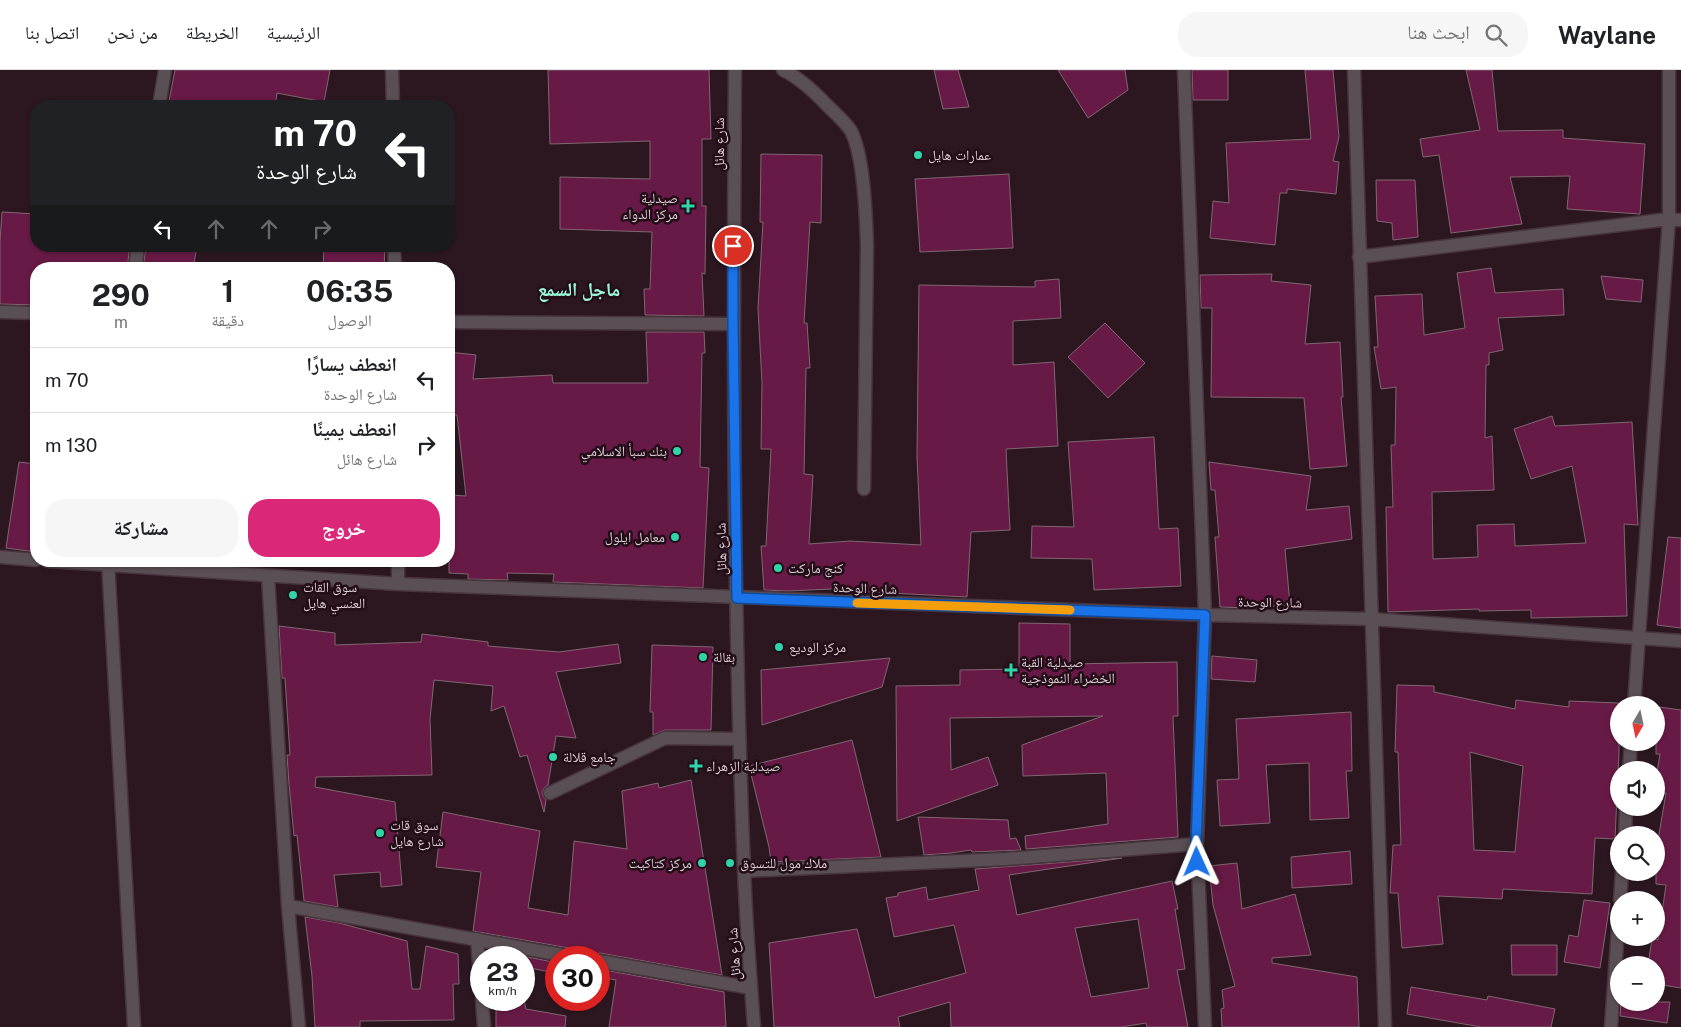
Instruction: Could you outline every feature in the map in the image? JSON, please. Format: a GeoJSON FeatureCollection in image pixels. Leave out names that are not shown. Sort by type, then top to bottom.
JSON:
{"type":"FeatureCollection","features":[{"type":"Feature","properties":{"kind":"street"},"geometry":{"type":"LineString","coordinates":[[160,100],[165,70]]}},
{"type":"Feature","properties":{"kind":"street"},"geometry":{"type":"LineString","coordinates":[[392,70],[392,100]]}},
{"type":"Feature","properties":{"kind":"street","name":"شارع هائل"},"geometry":{"type":"LineString","coordinates":[[735,70],[733,324],[739,739],[744,871],[754,1027]]}},
{"type":"Feature","properties":{"kind":"street"},"geometry":{"type":"LineString","coordinates":[[783,70],[796,76],[813,91],[850,130],[855,141],[865,207],[867,245],[864,489]]}},
{"type":"Feature","properties":{"kind":"street"},"geometry":{"type":"LineString","coordinates":[[1184,70],[1205,615],[1196,844],[1205,1027]]}},
{"type":"Feature","properties":{"kind":"street"},"geometry":{"type":"LineString","coordinates":[[1354,70],[1385,1027]]}},
{"type":"Feature","properties":{"kind":"street"},"geometry":{"type":"LineString","coordinates":[[1635,696],[1675,220],[1669,70]]}},
{"type":"Feature","properties":{"kind":"street"},"geometry":{"type":"LineString","coordinates":[[1359,257],[1675,220]]}},
{"type":"Feature","properties":{"kind":"street"},"geometry":{"type":"LineString","coordinates":[[0,312],[30,312]]}},
{"type":"Feature","properties":{"kind":"street"},"geometry":{"type":"LineString","coordinates":[[455,322],[733,324]]}},
{"type":"Feature","properties":{"kind":"street"},"geometry":{"type":"LineString","coordinates":[[0,557],[30,560]]}},
{"type":"Feature","properties":{"kind":"street"},"geometry":{"type":"LineString","coordinates":[[108,567],[134,1027]]}},
{"type":"Feature","properties":{"kind":"street","name":"شارع الوحدة"},"geometry":{"type":"LineString","coordinates":[[148,567],[398,584],[1205,615],[1371,619],[1681,641]]}},
{"type":"Feature","properties":{"kind":"street"},"geometry":{"type":"LineString","coordinates":[[398,567],[398,584]]}},
{"type":"Feature","properties":{"kind":"street"},"geometry":{"type":"LineString","coordinates":[[268,576],[288,906],[299,1027]]}},
{"type":"Feature","properties":{"kind":"street"},"geometry":{"type":"LineString","coordinates":[[550,793],[665,738],[739,739]]}},
{"type":"Feature","properties":{"kind":"street"},"geometry":{"type":"LineString","coordinates":[[744,871],[1006,859],[1196,844]]}},
{"type":"Feature","properties":{"kind":"street"},"geometry":{"type":"LineString","coordinates":[[288,906],[545,952]]}},
{"type":"Feature","properties":{"kind":"street"},"geometry":{"type":"LineString","coordinates":[[477,940],[477,946]]}},
{"type":"Feature","properties":{"kind":"street"},"geometry":{"type":"LineString","coordinates":[[1611,1027],[1617,946]]}},
{"type":"Feature","properties":{"kind":"street"},"geometry":{"type":"LineString","coordinates":[[610,963],[751,988]]}},
{"type":"Feature","properties":{"kind":"street"},"geometry":{"type":"LineString","coordinates":[[483,1011],[484,1027]]}},
{"type":"Feature","properties":{"kind":"building"},"geometry":{"type":"Polygon","coordinates":[[[175,70],[330,70],[324,100],[314,100],[277,93],[276,100],[169,100],[175,70]]]}},
{"type":"Feature","properties":{"kind":"building"},"geometry":{"type":"Polygon","coordinates":[[[548,70],[709,70],[711,139],[702,139],[702,206],[706,206],[705,274],[702,273],[704,316],[645,315],[644,289],[650,289],[652,232],[560,229],[560,177],[650,179],[650,141],[550,144],[548,70]]]}},
{"type":"Feature","properties":{"kind":"building"},"geometry":{"type":"Polygon","coordinates":[[[934,70],[958,70],[969,107],[943,109],[934,70]]]}},
{"type":"Feature","properties":{"kind":"building"},"geometry":{"type":"Polygon","coordinates":[[[1058,70],[1125,70],[1128,90],[1088,118],[1058,70]]]}},
{"type":"Feature","properties":{"kind":"building"},"geometry":{"type":"Polygon","coordinates":[[[1192,70],[1228,70],[1228,100],[1193,100],[1192,70]]]}},
{"type":"Feature","properties":{"kind":"building"},"geometry":{"type":"Polygon","coordinates":[[[1305,70],[1333,70],[1339,137],[1333,161],[1339,162],[1336,194],[1287,189],[1287,193],[1280,193],[1275,245],[1210,238],[1213,201],[1229,203],[1226,143],[1311,139],[1305,70]]]}},
{"type":"Feature","properties":{"kind":"building"},"geometry":{"type":"Polygon","coordinates":[[[1466,70],[1492,70],[1498,131],[1563,130],[1563,138],[1645,144],[1640,214],[1567,209],[1570,176],[1510,177],[1522,224],[1451,233],[1439,155],[1423,157],[1420,139],[1480,130],[1466,70]]]}},
{"type":"Feature","properties":{"kind":"building"},"geometry":{"type":"Polygon","coordinates":[[[761,154],[822,155],[821,223],[810,222],[804,323],[807,323],[810,368],[806,368],[804,474],[813,475],[809,544],[850,541],[921,545],[917,457],[919,285],[1035,287],[1035,281],[1059,279],[1061,318],[1013,321],[1013,365],[1054,362],[1058,446],[1006,449],[1010,530],[971,532],[967,597],[852,591],[852,588],[788,591],[764,590],[761,546],[766,546],[771,449],[761,449],[762,383],[758,308],[763,222],[760,222],[761,154]]]}},
{"type":"Feature","properties":{"kind":"building"},"geometry":{"type":"Polygon","coordinates":[[[1009,174],[1013,248],[920,252],[915,179],[1009,174]]]}},
{"type":"Feature","properties":{"kind":"building"},"geometry":{"type":"Polygon","coordinates":[[[1376,180],[1415,180],[1418,237],[1393,240],[1392,223],[1377,221],[1376,180]]]}},
{"type":"Feature","properties":{"kind":"building"},"geometry":{"type":"Polygon","coordinates":[[[2,212],[30,214],[30,252],[129,252],[128,262],[30,262],[30,305],[0,304],[2,212]]]}},
{"type":"Feature","properties":{"kind":"building"},"geometry":{"type":"Polygon","coordinates":[[[145,252],[196,252],[194,262],[144,262],[145,252]]]}},
{"type":"Feature","properties":{"kind":"building"},"geometry":{"type":"Polygon","coordinates":[[[324,252],[385,252],[384,262],[323,262],[324,252]]]}},
{"type":"Feature","properties":{"kind":"building"},"geometry":{"type":"Polygon","coordinates":[[[1491,268],[1495,293],[1563,289],[1564,315],[1498,318],[1503,350],[1489,353],[1489,365],[1486,365],[1485,438],[1492,436],[1494,490],[1432,492],[1433,559],[1478,557],[1477,525],[1514,524],[1515,546],[1586,543],[1572,466],[1531,479],[1514,429],[1552,416],[1555,426],[1632,422],[1638,525],[1624,524],[1627,616],[1531,618],[1531,610],[1479,611],[1479,609],[1388,612],[1386,507],[1393,507],[1391,445],[1395,445],[1396,387],[1381,389],[1374,347],[1378,347],[1375,296],[1422,294],[1424,335],[1465,328],[1457,273],[1491,268]]]}},
{"type":"Feature","properties":{"kind":"building"},"geometry":{"type":"Polygon","coordinates":[[[1272,274],[1271,281],[1311,285],[1305,344],[1340,342],[1343,397],[1341,397],[1347,466],[1310,469],[1304,398],[1211,397],[1212,308],[1201,308],[1200,275],[1272,274]]]}},
{"type":"Feature","properties":{"kind":"building"},"geometry":{"type":"Polygon","coordinates":[[[1601,276],[1643,280],[1641,302],[1606,299],[1601,276]]]}},
{"type":"Feature","properties":{"kind":"building"},"geometry":{"type":"Polygon","coordinates":[[[1105,323],[1145,363],[1108,398],[1068,357],[1105,323]]]}},
{"type":"Feature","properties":{"kind":"building"},"geometry":{"type":"Polygon","coordinates":[[[646,332],[704,332],[705,353],[702,353],[700,467],[709,468],[703,588],[553,582],[554,574],[507,573],[508,580],[468,579],[468,574],[449,573],[449,567],[455,567],[455,495],[466,496],[457,415],[455,415],[455,353],[476,355],[473,379],[552,375],[553,383],[648,383],[646,332]]]}},
{"type":"Feature","properties":{"kind":"building"},"geometry":{"type":"Polygon","coordinates":[[[1154,437],[1159,529],[1178,528],[1181,586],[1094,590],[1092,559],[1031,558],[1032,526],[1074,527],[1068,442],[1154,437]]]}},
{"type":"Feature","properties":{"kind":"building"},"geometry":{"type":"Polygon","coordinates":[[[19,462],[30,463],[30,551],[6,548],[19,462]]]}},
{"type":"Feature","properties":{"kind":"building"},"geometry":{"type":"Polygon","coordinates":[[[1209,462],[1311,476],[1306,510],[1349,506],[1352,539],[1285,549],[1290,605],[1249,608],[1220,607],[1215,537],[1219,537],[1215,490],[1211,490],[1209,462]]]}},
{"type":"Feature","properties":{"kind":"building"},"geometry":{"type":"Polygon","coordinates":[[[1668,537],[1681,538],[1681,628],[1657,625],[1668,537]]]}},
{"type":"Feature","properties":{"kind":"building"},"geometry":{"type":"Polygon","coordinates":[[[1019,623],[1070,624],[1070,664],[1177,662],[1178,716],[1173,716],[1178,837],[1026,849],[1025,836],[1108,824],[1106,773],[1023,776],[1022,745],[1103,716],[950,718],[951,770],[988,757],[998,785],[897,821],[896,686],[960,685],[960,670],[1019,669],[1019,623]]]}},
{"type":"Feature","properties":{"kind":"building"},"geometry":{"type":"Polygon","coordinates":[[[279,626],[335,633],[335,645],[421,642],[422,634],[488,642],[488,646],[559,652],[618,644],[621,663],[556,672],[576,738],[556,736],[548,785],[542,792],[546,800],[544,812],[527,755],[520,757],[504,706],[491,711],[493,686],[434,680],[430,719],[432,775],[316,777],[315,787],[395,802],[402,885],[381,887],[380,872],[334,875],[338,907],[304,901],[297,835],[294,836],[289,784],[287,755],[290,755],[285,678],[282,678],[279,626]]]}},
{"type":"Feature","properties":{"kind":"building"},"geometry":{"type":"Polygon","coordinates":[[[652,645],[713,647],[711,730],[665,730],[653,735],[653,712],[650,712],[652,645]]]}},
{"type":"Feature","properties":{"kind":"building"},"geometry":{"type":"Polygon","coordinates":[[[1212,656],[1257,660],[1255,682],[1211,679],[1212,656]]]}},
{"type":"Feature","properties":{"kind":"building"},"geometry":{"type":"Polygon","coordinates":[[[890,658],[882,687],[762,725],[761,670],[890,658]]]}},
{"type":"Feature","properties":{"kind":"building"},"geometry":{"type":"Polygon","coordinates":[[[1397,685],[1434,686],[1434,692],[1515,709],[1516,700],[1569,707],[1569,701],[1610,703],[1610,751],[1619,751],[1619,761],[1610,761],[1610,816],[1616,816],[1616,826],[1610,826],[1610,839],[1595,838],[1592,894],[1503,889],[1502,899],[1438,896],[1443,944],[1402,948],[1398,893],[1390,893],[1393,845],[1401,845],[1398,752],[1395,752],[1397,685]],[[1470,752],[1474,850],[1515,852],[1523,766],[1470,752]]]}},
{"type":"Feature","properties":{"kind":"building"},"geometry":{"type":"Polygon","coordinates":[[[1665,708],[1681,710],[1681,988],[1665,985],[1665,956],[1649,956],[1651,946],[1665,946],[1666,885],[1656,884],[1656,881],[1665,881],[1665,826],[1660,826],[1662,816],[1665,816],[1665,761],[1659,761],[1660,754],[1656,754],[1656,751],[1665,751],[1665,708]]]}},
{"type":"Feature","properties":{"kind":"building"},"geometry":{"type":"Polygon","coordinates":[[[1351,712],[1352,771],[1346,771],[1349,818],[1310,820],[1309,763],[1266,765],[1270,823],[1220,826],[1217,780],[1239,779],[1236,719],[1351,712]]]}},
{"type":"Feature","properties":{"kind":"building"},"geometry":{"type":"Polygon","coordinates":[[[852,740],[881,857],[771,862],[749,766],[852,740]]]}},
{"type":"Feature","properties":{"kind":"building"},"geometry":{"type":"Polygon","coordinates":[[[691,780],[722,975],[610,955],[610,946],[557,946],[473,931],[481,872],[436,867],[443,812],[540,831],[528,908],[568,915],[574,841],[627,849],[622,791],[658,783],[659,788],[691,780]]]}},
{"type":"Feature","properties":{"kind":"building"},"geometry":{"type":"Polygon","coordinates":[[[918,817],[1008,820],[1010,839],[1016,838],[1021,850],[972,852],[971,850],[924,855],[918,817]]]}},
{"type":"Feature","properties":{"kind":"building"},"geometry":{"type":"Polygon","coordinates":[[[1350,851],[1352,884],[1292,888],[1291,857],[1350,851]]]}},
{"type":"Feature","properties":{"kind":"building"},"geometry":{"type":"Polygon","coordinates":[[[1122,858],[1009,875],[1017,915],[1172,881],[1178,909],[1175,909],[1185,969],[1177,970],[1188,1027],[1147,1027],[1146,1023],[1121,1027],[951,1027],[950,1002],[898,1017],[900,1027],[774,1027],[769,943],[857,929],[875,998],[966,973],[954,925],[894,937],[886,898],[898,896],[898,893],[926,887],[928,900],[979,890],[975,869],[1122,858]],[[1138,919],[1075,928],[1091,997],[1149,988],[1138,919]]]}},
{"type":"Feature","properties":{"kind":"building"},"geometry":{"type":"Polygon","coordinates":[[[1237,863],[1242,909],[1295,894],[1311,955],[1272,958],[1272,963],[1357,977],[1359,1027],[1222,1027],[1221,1009],[1224,1008],[1222,990],[1235,986],[1213,905],[1209,866],[1237,863]]]}},
{"type":"Feature","properties":{"kind":"building"},"geometry":{"type":"Polygon","coordinates":[[[1584,900],[1610,903],[1600,968],[1564,962],[1569,935],[1578,937],[1584,900]]]}},
{"type":"Feature","properties":{"kind":"building"},"geometry":{"type":"Polygon","coordinates":[[[305,917],[339,923],[407,941],[412,989],[420,989],[426,946],[458,954],[459,984],[453,984],[454,1020],[360,1021],[360,1027],[315,1027],[312,976],[305,917]]]}},
{"type":"Feature","properties":{"kind":"building"},"geometry":{"type":"Polygon","coordinates":[[[1511,945],[1557,945],[1557,975],[1512,975],[1511,945]]]}},
{"type":"Feature","properties":{"kind":"building"},"geometry":{"type":"Polygon","coordinates":[[[535,958],[545,960],[545,971],[535,969],[535,958]]]}},
{"type":"Feature","properties":{"kind":"building"},"geometry":{"type":"Polygon","coordinates":[[[610,971],[724,992],[726,1027],[609,1027],[616,980],[610,979],[610,971]]]}},
{"type":"Feature","properties":{"kind":"building"},"geometry":{"type":"Polygon","coordinates":[[[1411,987],[1487,1000],[1488,996],[1555,1009],[1551,1027],[1481,1027],[1407,1014],[1411,987]]]}},
{"type":"Feature","properties":{"kind":"building"},"geometry":{"type":"Polygon","coordinates":[[[1665,1002],[1670,1002],[1667,1023],[1620,1016],[1620,1011],[1665,1011],[1665,1002]]]}},
{"type":"Feature","properties":{"kind":"building"},"geometry":{"type":"Polygon","coordinates":[[[496,1011],[535,1011],[566,1016],[565,1027],[496,1027],[496,1011]]]}},
{"type":"Feature","properties":{"kind":"slow traffic"},"geometry":{"type":"LineString","coordinates":[[857,603],[1070,610]]}},
{"type":"Feature","properties":{"kind":"place","name":"عمارات هايل"},"geometry":{"type":"Point","coordinates":[918,155]}},
{"type":"Feature","properties":{"kind":"place","name":"صيدلية مركز الدواء"},"geometry":{"type":"Point","coordinates":[688,206]}},
{"type":"Feature","properties":{"kind":"place","name":"بنك سبأ الاسلامي"},"geometry":{"type":"Point","coordinates":[677,451]}},
{"type":"Feature","properties":{"kind":"place","name":"معامل ايلول"},"geometry":{"type":"Point","coordinates":[675,537]}},
{"type":"Feature","properties":{"kind":"place","name":"كنج ماركت"},"geometry":{"type":"Point","coordinates":[778,568]}},
{"type":"Feature","properties":{"kind":"place","name":"سوق القات العنسي هايل"},"geometry":{"type":"Point","coordinates":[293,595]}},
{"type":"Feature","properties":{"kind":"place","name":"مركز الوديع"},"geometry":{"type":"Point","coordinates":[779,647]}},
{"type":"Feature","properties":{"kind":"place","name":"بقالة"},"geometry":{"type":"Point","coordinates":[703,657]}},
{"type":"Feature","properties":{"kind":"place","name":"صيدلية القبة الخضراء النموذجية"},"geometry":{"type":"Point","coordinates":[1011,670]}},
{"type":"Feature","properties":{"kind":"place","name":"جامع قلالة"},"geometry":{"type":"Point","coordinates":[553,757]}},
{"type":"Feature","properties":{"kind":"place","name":"صيدلية الزهراء"},"geometry":{"type":"Point","coordinates":[696,766]}},
{"type":"Feature","properties":{"kind":"place","name":"سوق قات شارع هايل"},"geometry":{"type":"Point","coordinates":[380,833]}},
{"type":"Feature","properties":{"kind":"place","name":"مركز كتاكيت"},"geometry":{"type":"Point","coordinates":[702,863]}},
{"type":"Feature","properties":{"kind":"place","name":"ملاك مول للتسوق"},"geometry":{"type":"Point","coordinates":[730,863]}},
{"type":"Feature","properties":{"kind":"district","name":"ماجل السمع"},"geometry":{"type":"Point","coordinates":[579,289]}},
{"type":"Feature","properties":{"kind":"route"},"geometry":{"type":"LineString","coordinates":[[733,246],[737,598],[1205,615],[1196,844],[1197,862]]}}]}
